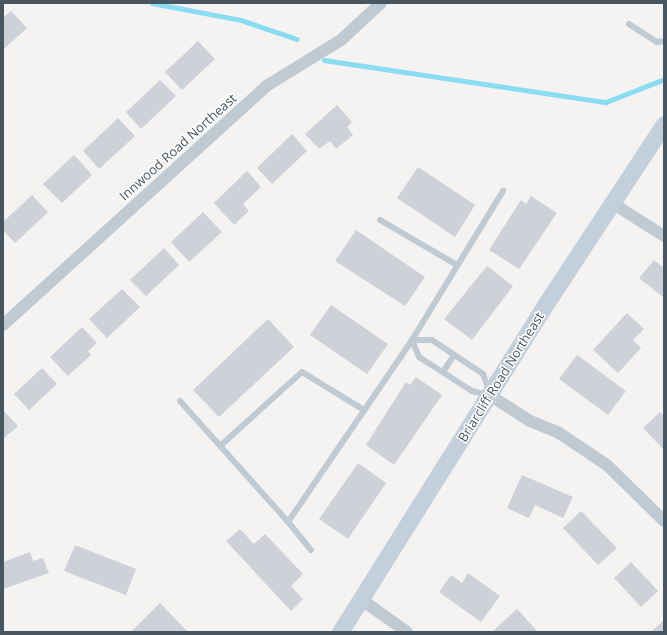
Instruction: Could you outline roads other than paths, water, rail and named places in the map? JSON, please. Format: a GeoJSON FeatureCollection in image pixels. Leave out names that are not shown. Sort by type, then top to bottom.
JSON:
{"type":"FeatureCollection","features":[{"type":"Feature","properties":{"kind":"main road","name":"Briarcliff Road Northeast"},"geometry":{"type":"LineString","coordinates":[[340,632],[362,600],[612,203],[664,124]]}},
{"type":"Feature","properties":{"kind":"street","name":"Innwood Road Northeast"},"geometry":{"type":"LineString","coordinates":[[3,325],[268,85],[341,40],[381,3]]}},
{"type":"Feature","properties":{"kind":"street"},"geometry":{"type":"LineString","coordinates":[[612,203],[664,236]]}},
{"type":"Feature","properties":{"kind":"street"},"geometry":{"type":"LineString","coordinates":[[491,396],[530,421],[559,433],[607,465],[664,521]]}},
{"type":"Feature","properties":{"kind":"street"},"geometry":{"type":"LineString","coordinates":[[362,600],[407,632]]}},
{"type":"Feature","properties":{"kind":"lane"},"geometry":{"type":"LineString","coordinates":[[629,24],[657,42],[664,41]]}},
{"type":"Feature","properties":{"kind":"lane"},"geometry":{"type":"LineString","coordinates":[[288,522],[412,340],[503,191]]}},
{"type":"Feature","properties":{"kind":"lane"},"geometry":{"type":"LineString","coordinates":[[380,220],[457,265]]}},
{"type":"Feature","properties":{"kind":"lane"},"geometry":{"type":"LineString","coordinates":[[412,340],[432,340],[483,374],[491,396]]}},
{"type":"Feature","properties":{"kind":"lane"},"geometry":{"type":"LineString","coordinates":[[412,340],[419,357],[472,391],[491,396]]}},
{"type":"Feature","properties":{"kind":"lane"},"geometry":{"type":"LineString","coordinates":[[443,372],[454,355]]}},
{"type":"Feature","properties":{"kind":"lane"},"geometry":{"type":"LineString","coordinates":[[220,446],[302,372],[364,410]]}},
{"type":"Feature","properties":{"kind":"lane"},"geometry":{"type":"LineString","coordinates":[[180,401],[288,522],[311,550]]}},
{"type":"Feature","properties":{"kind":"waterway"},"geometry":{"type":"LineString","coordinates":[[152,3],[241,20],[297,39]]}},
{"type":"Feature","properties":{"kind":"waterway"},"geometry":{"type":"LineString","coordinates":[[324,60],[606,102],[662,80]]}}]}
